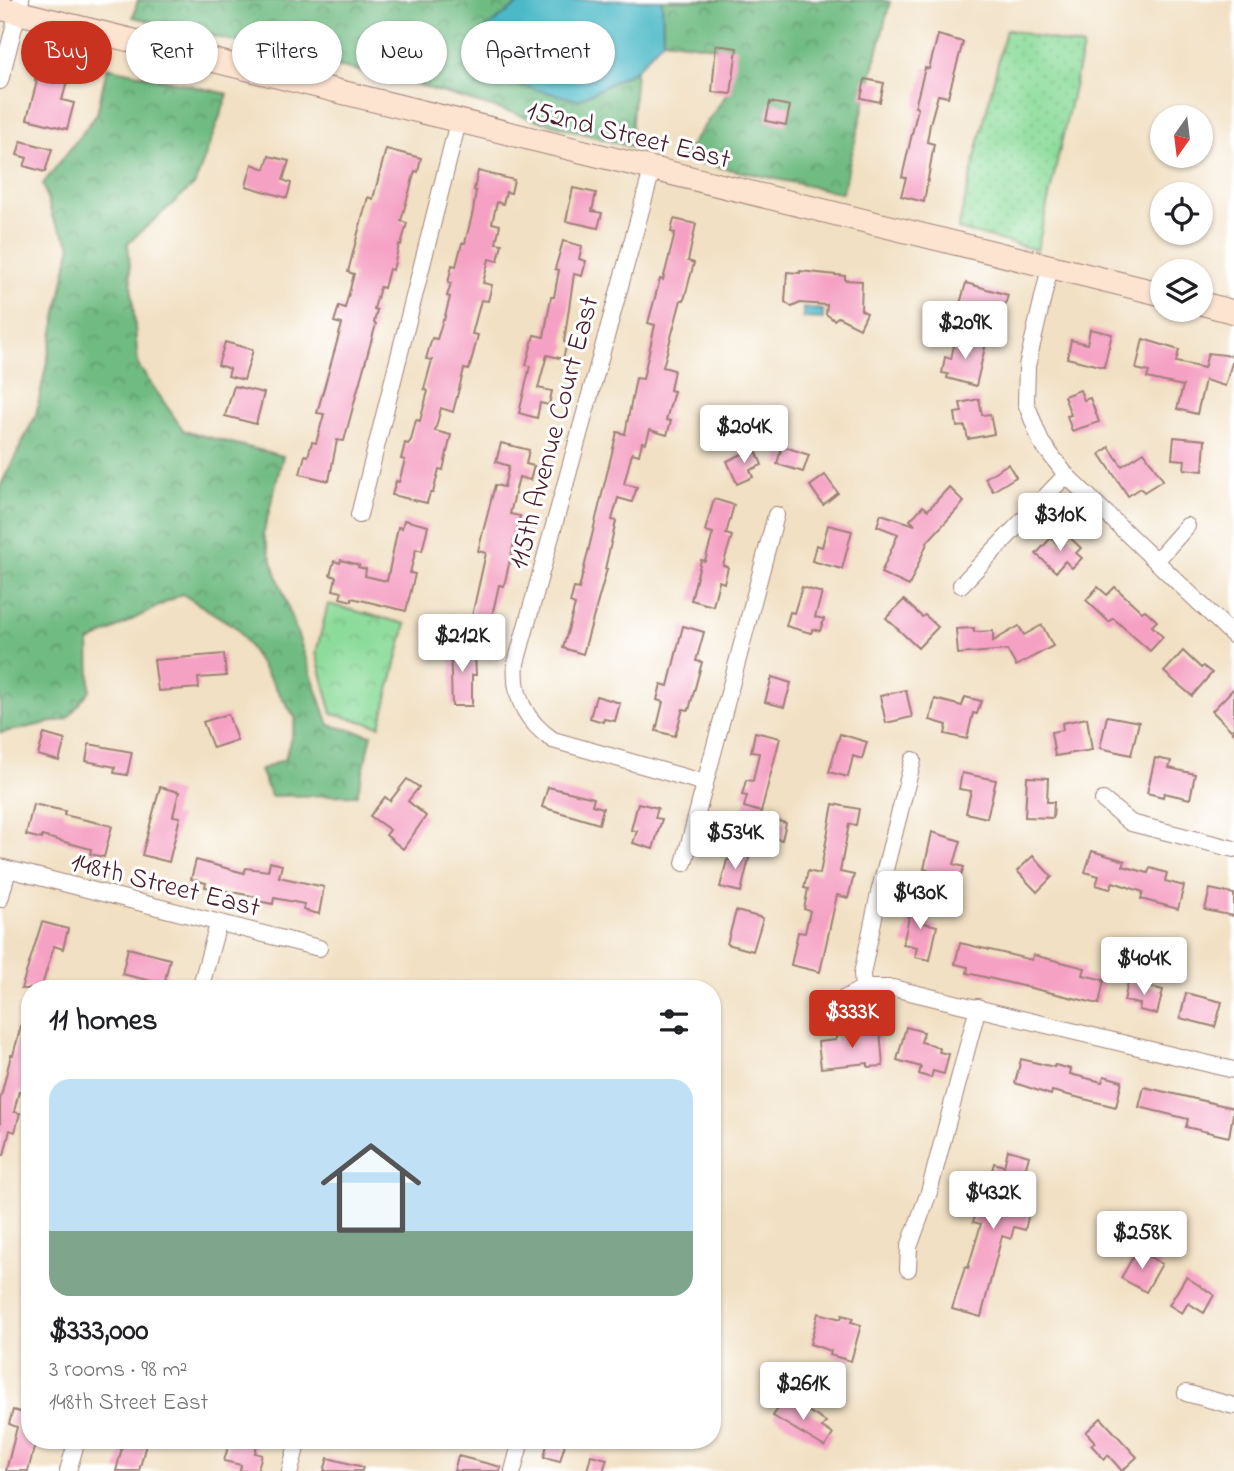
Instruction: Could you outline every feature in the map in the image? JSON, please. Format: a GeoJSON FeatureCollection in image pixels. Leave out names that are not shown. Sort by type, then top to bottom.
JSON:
{"type":"FeatureCollection","features":[{"type":"Feature","properties":{"kind":"main road","name":"152nd Street East"},"geometry":{"type":"LineString","coordinates":[[13,6],[458,122],[1150,291]]}},
{"type":"Feature","properties":{"kind":"main road"},"geometry":{"type":"LineString","coordinates":[[1213,306],[1234,312]]}},
{"type":"Feature","properties":{"kind":"street"},"geometry":{"type":"LineString","coordinates":[[0,81],[13,6]]}},
{"type":"Feature","properties":{"kind":"street"},"geometry":{"type":"LineString","coordinates":[[359,515],[458,122]]}},
{"type":"Feature","properties":{"kind":"street","name":"115th Avenue Court East"},"geometry":{"type":"LineString","coordinates":[[652,170],[516,663],[516,687],[523,709],[542,733],[564,745],[705,783]]}},
{"type":"Feature","properties":{"kind":"street"},"geometry":{"type":"LineString","coordinates":[[1050,267],[1027,366],[1027,403],[1041,442],[1066,475],[1234,636]]}},
{"type":"Feature","properties":{"kind":"street"},"geometry":{"type":"LineString","coordinates":[[961,585],[1066,475]]}},
{"type":"Feature","properties":{"kind":"street"},"geometry":{"type":"LineString","coordinates":[[684,863],[776,515]]}},
{"type":"Feature","properties":{"kind":"street"},"geometry":{"type":"LineString","coordinates":[[1156,561],[1187,526]]}},
{"type":"Feature","properties":{"kind":"street"},"geometry":{"type":"LineString","coordinates":[[863,988],[862,974],[879,893],[913,760]]}},
{"type":"Feature","properties":{"kind":"street"},"geometry":{"type":"LineString","coordinates":[[1103,800],[1131,823],[1234,849]]}},
{"type":"Feature","properties":{"kind":"street"},"geometry":{"type":"LineString","coordinates":[[0,900],[4,869]]}},
{"type":"Feature","properties":{"kind":"street","name":"148th Street East"},"geometry":{"type":"LineString","coordinates":[[4,869],[319,948]]}},
{"type":"Feature","properties":{"kind":"street"},"geometry":{"type":"LineString","coordinates":[[202,980],[218,924]]}},
{"type":"Feature","properties":{"kind":"street"},"geometry":{"type":"LineString","coordinates":[[829,1007],[863,988],[894,988],[1234,1070]]}},
{"type":"Feature","properties":{"kind":"street"},"geometry":{"type":"LineString","coordinates":[[908,1269],[909,1248],[929,1192],[978,1007]]}},
{"type":"Feature","properties":{"kind":"street"},"geometry":{"type":"LineString","coordinates":[[1186,1393],[1234,1406]]}},
{"type":"Feature","properties":{"kind":"street"},"geometry":{"type":"LineString","coordinates":[[68,1471],[74,1449]]}},
{"type":"Feature","properties":{"kind":"street"},"geometry":{"type":"LineString","coordinates":[[290,1471],[296,1449]]}},
{"type":"Feature","properties":{"kind":"street"},"geometry":{"type":"LineString","coordinates":[[513,1471],[519,1449]]}},
{"type":"Feature","properties":{"kind":"green space"},"geometry":{"type":"Polygon","coordinates":[[[138,0],[524,0],[496,21],[461,21],[461,84],[556,84],[578,100],[609,84],[615,84],[615,81],[636,70],[630,147],[413,84],[447,84],[447,21],[356,21],[356,70],[342,67],[342,21],[232,21],[232,41],[218,37],[218,21],[150,21],[133,17],[138,0]]]}},
{"type":"Feature","properties":{"kind":"green space"},"geometry":{"type":"Polygon","coordinates":[[[662,0],[890,2],[842,193],[681,159],[731,88],[715,47],[663,40],[662,0]]]}},
{"type":"Feature","properties":{"kind":"green space"},"geometry":{"type":"Polygon","coordinates":[[[1006,29],[1083,47],[1037,250],[958,229],[1006,29]]]}},
{"type":"Feature","properties":{"kind":"green space"},"geometry":{"type":"Polygon","coordinates":[[[112,68],[126,71],[126,84],[183,84],[228,94],[195,184],[128,243],[138,365],[184,431],[283,456],[263,535],[329,725],[372,735],[357,795],[271,796],[260,770],[285,759],[296,719],[237,628],[182,594],[89,642],[90,690],[67,719],[0,733],[0,487],[36,415],[71,245],[53,219],[43,184],[97,114],[103,84],[112,84],[112,68]]]}},
{"type":"Feature","properties":{"kind":"green space"},"geometry":{"type":"Polygon","coordinates":[[[328,604],[406,624],[380,726],[332,714],[316,653],[328,604]]]}},
{"type":"Feature","properties":{"kind":"water"},"geometry":{"type":"Polygon","coordinates":[[[524,0],[662,0],[663,40],[636,70],[615,81],[615,21],[496,21],[524,0]]]}},
{"type":"Feature","properties":{"kind":"water"},"geometry":{"type":"Polygon","coordinates":[[[514,84],[609,84],[578,100],[514,84]]]}},
{"type":"Feature","properties":{"kind":"water"},"geometry":{"type":"Polygon","coordinates":[[[803,308],[823,310],[823,319],[803,318],[803,308]]]}},
{"type":"Feature","properties":{"kind":"building"},"geometry":{"type":"Polygon","coordinates":[[[938,35],[963,42],[948,97],[938,95],[930,124],[927,142],[934,144],[924,202],[901,196],[906,178],[902,177],[918,108],[915,107],[925,68],[929,69],[938,35]]]}},
{"type":"Feature","properties":{"kind":"building"},"geometry":{"type":"Polygon","coordinates":[[[716,45],[737,48],[731,94],[712,92],[716,45]]]}},
{"type":"Feature","properties":{"kind":"building"},"geometry":{"type":"Polygon","coordinates":[[[865,79],[884,83],[880,102],[861,98],[865,79]]]}},
{"type":"Feature","properties":{"kind":"building"},"geometry":{"type":"Polygon","coordinates":[[[36,84],[66,84],[62,100],[74,103],[67,129],[27,119],[36,84]]]}},
{"type":"Feature","properties":{"kind":"building"},"geometry":{"type":"Polygon","coordinates":[[[770,102],[790,106],[786,125],[766,121],[770,102]]]}},
{"type":"Feature","properties":{"kind":"building"},"geometry":{"type":"Polygon","coordinates":[[[21,141],[52,149],[45,172],[24,166],[27,158],[17,155],[21,141]]]}},
{"type":"Feature","properties":{"kind":"building"},"geometry":{"type":"Polygon","coordinates":[[[386,149],[421,158],[401,221],[407,223],[401,245],[393,270],[389,269],[384,288],[380,287],[374,309],[377,310],[376,324],[344,441],[337,440],[329,481],[300,474],[305,455],[308,456],[312,442],[316,443],[324,414],[317,413],[342,324],[334,322],[339,306],[345,308],[354,274],[348,272],[358,233],[368,197],[373,199],[386,149]]]}},
{"type":"Feature","properties":{"kind":"building"},"geometry":{"type":"Polygon","coordinates":[[[269,156],[289,161],[283,180],[291,183],[287,198],[246,186],[252,164],[265,169],[269,156]]]}},
{"type":"Feature","properties":{"kind":"building"},"geometry":{"type":"Polygon","coordinates":[[[478,171],[514,180],[511,193],[506,192],[503,204],[497,202],[492,223],[500,225],[496,243],[502,244],[498,261],[489,259],[483,283],[492,285],[488,301],[481,300],[472,334],[478,335],[469,370],[464,369],[453,412],[441,408],[435,431],[451,435],[443,470],[439,469],[433,493],[430,493],[427,503],[392,495],[405,460],[401,459],[405,443],[408,444],[411,440],[416,420],[420,421],[428,391],[424,389],[432,360],[426,359],[432,338],[437,339],[444,320],[450,297],[447,296],[452,265],[456,266],[462,243],[465,243],[473,211],[478,171]]]}},
{"type":"Feature","properties":{"kind":"building"},"geometry":{"type":"Polygon","coordinates":[[[573,188],[596,193],[592,211],[602,213],[598,228],[566,221],[573,188]]]}},
{"type":"Feature","properties":{"kind":"building"},"geometry":{"type":"Polygon","coordinates":[[[674,219],[696,224],[688,261],[694,263],[663,367],[674,370],[670,390],[674,391],[666,420],[671,421],[667,435],[650,430],[646,443],[642,442],[639,455],[632,453],[624,484],[637,487],[632,502],[618,498],[612,520],[616,521],[607,569],[583,654],[563,648],[575,605],[570,603],[574,588],[579,589],[617,432],[625,434],[636,378],[643,379],[655,325],[648,323],[675,233],[671,232],[674,219]]]}},
{"type":"Feature","properties":{"kind":"building"},"geometry":{"type":"Polygon","coordinates":[[[563,241],[582,246],[579,259],[586,261],[582,276],[574,274],[563,359],[547,355],[538,388],[552,391],[549,405],[540,403],[537,418],[519,413],[530,366],[526,365],[534,335],[544,337],[559,270],[555,269],[563,241]]]}},
{"type":"Feature","properties":{"kind":"building"},"geometry":{"type":"Polygon","coordinates":[[[787,272],[845,276],[845,280],[862,281],[861,310],[867,313],[860,328],[838,317],[834,320],[826,314],[827,305],[800,303],[792,307],[785,302],[787,272]]]}},
{"type":"Feature","properties":{"kind":"building"},"geometry":{"type":"Polygon","coordinates":[[[966,283],[1008,295],[1001,319],[959,307],[966,283]]]}},
{"type":"Feature","properties":{"kind":"building"},"geometry":{"type":"Polygon","coordinates":[[[1090,329],[1112,334],[1104,367],[1067,358],[1071,340],[1087,344],[1090,329]]]}},
{"type":"Feature","properties":{"kind":"building"},"geometry":{"type":"Polygon","coordinates":[[[956,336],[986,343],[976,386],[947,378],[948,374],[942,373],[945,357],[951,359],[956,336]]]}},
{"type":"Feature","properties":{"kind":"building"},"geometry":{"type":"Polygon","coordinates":[[[1143,339],[1179,350],[1176,362],[1204,368],[1208,353],[1234,356],[1225,386],[1205,380],[1197,414],[1177,409],[1183,386],[1147,378],[1149,372],[1136,369],[1143,339]]]}},
{"type":"Feature","properties":{"kind":"building"},"geometry":{"type":"Polygon","coordinates":[[[225,342],[253,350],[244,380],[228,376],[230,369],[218,365],[225,342]]]}},
{"type":"Feature","properties":{"kind":"building"},"geometry":{"type":"Polygon","coordinates":[[[234,386],[264,393],[256,424],[225,416],[234,386]]]}},
{"type":"Feature","properties":{"kind":"building"},"geometry":{"type":"Polygon","coordinates":[[[1080,390],[1084,400],[1090,398],[1099,422],[1072,431],[1067,416],[1071,415],[1064,396],[1080,390]]]}},
{"type":"Feature","properties":{"kind":"building"},"geometry":{"type":"Polygon","coordinates":[[[979,399],[982,415],[990,414],[994,434],[968,439],[965,426],[957,427],[955,413],[962,412],[960,403],[979,399]]]}},
{"type":"Feature","properties":{"kind":"building"},"geometry":{"type":"Polygon","coordinates":[[[1174,437],[1205,440],[1203,471],[1184,469],[1185,460],[1172,459],[1174,437]]]}},
{"type":"Feature","properties":{"kind":"building"},"geometry":{"type":"Polygon","coordinates":[[[501,443],[529,450],[526,464],[534,466],[530,480],[519,477],[510,514],[520,516],[504,586],[499,585],[491,620],[472,616],[486,553],[478,551],[495,485],[504,487],[509,466],[496,462],[501,443]]]}},
{"type":"Feature","properties":{"kind":"building"},"geometry":{"type":"Polygon","coordinates":[[[782,446],[809,455],[803,472],[777,464],[782,446]]]}},
{"type":"Feature","properties":{"kind":"building"},"geometry":{"type":"Polygon","coordinates":[[[1109,447],[1122,466],[1144,452],[1163,480],[1144,492],[1141,488],[1128,496],[1100,454],[1109,447]]]}},
{"type":"Feature","properties":{"kind":"building"},"geometry":{"type":"Polygon","coordinates":[[[755,448],[762,465],[750,470],[753,477],[737,484],[727,461],[755,448]]]}},
{"type":"Feature","properties":{"kind":"building"},"geometry":{"type":"Polygon","coordinates":[[[1008,464],[1016,477],[993,491],[985,478],[1008,464]]]}},
{"type":"Feature","properties":{"kind":"building"},"geometry":{"type":"Polygon","coordinates":[[[825,475],[838,493],[823,505],[810,486],[825,475]]]}},
{"type":"Feature","properties":{"kind":"building"},"geometry":{"type":"Polygon","coordinates":[[[949,487],[964,502],[928,541],[909,586],[881,573],[898,534],[877,526],[881,514],[915,525],[910,520],[923,506],[928,510],[949,487]]]}},
{"type":"Feature","properties":{"kind":"building"},"geometry":{"type":"Polygon","coordinates":[[[714,499],[734,505],[726,534],[732,536],[723,565],[728,567],[724,583],[719,581],[713,606],[691,600],[701,560],[705,561],[713,533],[705,531],[714,499]]]}},
{"type":"Feature","properties":{"kind":"building"},"geometry":{"type":"Polygon","coordinates":[[[404,520],[428,526],[422,551],[416,549],[410,573],[415,574],[406,611],[352,598],[352,601],[340,598],[342,592],[333,590],[336,577],[330,575],[334,561],[359,565],[358,567],[366,569],[365,576],[387,581],[398,527],[402,528],[404,520]]]}},
{"type":"Feature","properties":{"kind":"building"},"geometry":{"type":"Polygon","coordinates":[[[828,525],[852,531],[842,569],[812,561],[816,545],[822,547],[828,525]]]}},
{"type":"Feature","properties":{"kind":"building"},"geometry":{"type":"Polygon","coordinates":[[[1066,534],[1081,548],[1076,553],[1082,558],[1072,568],[1065,561],[1056,572],[1036,554],[1051,538],[1058,544],[1066,534]]]}},
{"type":"Feature","properties":{"kind":"building"},"geometry":{"type":"Polygon","coordinates":[[[802,587],[822,593],[815,617],[824,619],[820,631],[813,629],[811,633],[786,626],[790,612],[794,613],[802,587]]]}},
{"type":"Feature","properties":{"kind":"building"},"geometry":{"type":"Polygon","coordinates":[[[1098,587],[1107,595],[1115,587],[1142,612],[1145,610],[1157,621],[1152,626],[1163,637],[1150,651],[1113,618],[1109,622],[1086,600],[1098,587]]]}},
{"type":"Feature","properties":{"kind":"building"},"geometry":{"type":"Polygon","coordinates":[[[904,600],[922,617],[925,615],[938,627],[918,648],[886,618],[904,600]]]}},
{"type":"Feature","properties":{"kind":"building"},"geometry":{"type":"Polygon","coordinates":[[[1042,625],[1053,646],[1016,666],[1007,650],[958,654],[956,629],[993,631],[993,641],[1019,626],[1024,635],[1042,625]]]}},
{"type":"Feature","properties":{"kind":"building"},"geometry":{"type":"Polygon","coordinates":[[[683,626],[704,632],[696,661],[702,662],[689,710],[683,709],[675,736],[656,731],[663,702],[657,700],[661,684],[668,686],[683,626]]]}},
{"type":"Feature","properties":{"kind":"building"},"geometry":{"type":"Polygon","coordinates":[[[468,642],[468,655],[475,654],[476,675],[472,675],[472,706],[452,706],[450,643],[468,642]]]}},
{"type":"Feature","properties":{"kind":"building"},"geometry":{"type":"Polygon","coordinates":[[[1183,651],[1201,668],[1203,666],[1212,673],[1192,696],[1164,672],[1183,651]]]}},
{"type":"Feature","properties":{"kind":"building"},"geometry":{"type":"Polygon","coordinates":[[[224,654],[226,676],[198,678],[199,688],[158,691],[154,660],[224,654]]]}},
{"type":"Feature","properties":{"kind":"building"},"geometry":{"type":"Polygon","coordinates":[[[772,677],[791,683],[784,707],[765,702],[772,677]]]}},
{"type":"Feature","properties":{"kind":"building"},"geometry":{"type":"Polygon","coordinates":[[[1234,688],[1234,733],[1212,711],[1234,688]]]}},
{"type":"Feature","properties":{"kind":"building"},"geometry":{"type":"Polygon","coordinates":[[[906,690],[912,717],[886,723],[880,696],[906,690]]]}},
{"type":"Feature","properties":{"kind":"building"},"geometry":{"type":"Polygon","coordinates":[[[596,696],[620,703],[615,721],[604,719],[603,722],[590,718],[596,696]]]}},
{"type":"Feature","properties":{"kind":"building"},"geometry":{"type":"Polygon","coordinates":[[[965,697],[981,701],[977,714],[973,713],[967,739],[945,734],[947,725],[930,720],[935,699],[962,706],[965,697]]]}},
{"type":"Feature","properties":{"kind":"building"},"geometry":{"type":"Polygon","coordinates":[[[228,714],[237,740],[213,748],[203,722],[228,714]]]}},
{"type":"Feature","properties":{"kind":"building"},"geometry":{"type":"Polygon","coordinates":[[[1107,716],[1139,722],[1131,755],[1100,748],[1107,716]]]}},
{"type":"Feature","properties":{"kind":"building"},"geometry":{"type":"Polygon","coordinates":[[[1087,718],[1092,750],[1055,756],[1051,732],[1063,730],[1062,723],[1087,718]]]}},
{"type":"Feature","properties":{"kind":"building"},"geometry":{"type":"Polygon","coordinates":[[[755,732],[780,738],[761,812],[744,807],[747,796],[742,795],[746,780],[753,781],[759,753],[751,752],[755,732]]]}},
{"type":"Feature","properties":{"kind":"building"},"geometry":{"type":"Polygon","coordinates":[[[44,734],[65,740],[59,761],[38,755],[44,734]]]}},
{"type":"Feature","properties":{"kind":"building"},"geometry":{"type":"Polygon","coordinates":[[[840,734],[867,742],[862,759],[853,756],[848,777],[829,772],[840,734]]]}},
{"type":"Feature","properties":{"kind":"building"},"geometry":{"type":"Polygon","coordinates":[[[89,744],[132,752],[127,775],[114,773],[115,767],[86,761],[89,744]]]}},
{"type":"Feature","properties":{"kind":"building"},"geometry":{"type":"Polygon","coordinates":[[[1155,758],[1171,761],[1169,768],[1195,774],[1190,799],[1164,793],[1163,797],[1147,793],[1155,758]]]}},
{"type":"Feature","properties":{"kind":"building"},"geometry":{"type":"Polygon","coordinates":[[[962,773],[996,780],[987,818],[966,813],[971,791],[959,789],[962,773]]]}},
{"type":"Feature","properties":{"kind":"building"},"geometry":{"type":"Polygon","coordinates":[[[1027,777],[1048,778],[1047,802],[1054,802],[1053,818],[1025,817],[1027,777]]]}},
{"type":"Feature","properties":{"kind":"building"},"geometry":{"type":"Polygon","coordinates":[[[407,779],[419,787],[408,801],[426,816],[403,849],[386,835],[390,830],[370,816],[385,797],[390,801],[407,779]]]}},
{"type":"Feature","properties":{"kind":"building"},"geometry":{"type":"Polygon","coordinates":[[[160,787],[179,792],[173,816],[180,817],[169,862],[142,855],[160,787]]]}},
{"type":"Feature","properties":{"kind":"building"},"geometry":{"type":"Polygon","coordinates":[[[548,787],[594,798],[592,805],[603,808],[599,824],[542,807],[548,787]]]}},
{"type":"Feature","properties":{"kind":"building"},"geometry":{"type":"Polygon","coordinates":[[[638,803],[658,808],[655,818],[662,819],[653,849],[633,843],[637,831],[631,830],[638,803]]]}},
{"type":"Feature","properties":{"kind":"building"},"geometry":{"type":"Polygon","coordinates":[[[33,804],[65,811],[64,815],[112,826],[104,857],[90,854],[91,849],[42,836],[42,839],[26,835],[33,804]]]}},
{"type":"Feature","properties":{"kind":"building"},"geometry":{"type":"Polygon","coordinates":[[[833,804],[859,809],[856,825],[849,824],[840,872],[854,875],[848,898],[837,895],[820,972],[791,965],[798,932],[805,933],[810,911],[804,909],[808,889],[804,888],[808,871],[820,874],[833,804]]]}},
{"type":"Feature","properties":{"kind":"building"},"geometry":{"type":"Polygon","coordinates":[[[763,817],[786,823],[782,840],[758,834],[763,817]]]}},
{"type":"Feature","properties":{"kind":"building"},"geometry":{"type":"Polygon","coordinates":[[[932,832],[961,841],[954,864],[964,867],[960,879],[924,869],[932,832]]]}},
{"type":"Feature","properties":{"kind":"building"},"geometry":{"type":"Polygon","coordinates":[[[732,850],[750,854],[741,892],[720,887],[732,850]]]}},
{"type":"Feature","properties":{"kind":"building"},"geometry":{"type":"Polygon","coordinates":[[[1092,851],[1125,861],[1123,866],[1148,873],[1150,868],[1167,873],[1165,881],[1184,886],[1178,909],[1141,899],[1143,892],[1113,882],[1110,889],[1096,885],[1099,876],[1085,872],[1092,851]]]}},
{"type":"Feature","properties":{"kind":"building"},"geometry":{"type":"Polygon","coordinates":[[[1033,856],[1052,877],[1037,892],[1017,871],[1033,856]]]}},
{"type":"Feature","properties":{"kind":"building"},"geometry":{"type":"Polygon","coordinates":[[[196,860],[244,873],[246,868],[268,871],[270,862],[282,865],[279,877],[324,887],[319,914],[303,910],[304,904],[274,898],[273,904],[257,901],[258,897],[205,887],[206,883],[191,879],[196,860]]]}},
{"type":"Feature","properties":{"kind":"building"},"geometry":{"type":"Polygon","coordinates":[[[1210,889],[1234,894],[1234,916],[1205,910],[1210,889]]]}},
{"type":"Feature","properties":{"kind":"building"},"geometry":{"type":"Polygon","coordinates":[[[913,900],[928,903],[924,923],[937,926],[930,960],[915,957],[917,947],[903,944],[913,900]]]}},
{"type":"Feature","properties":{"kind":"building"},"geometry":{"type":"Polygon","coordinates":[[[736,911],[763,918],[753,951],[727,944],[736,911]]]}},
{"type":"Feature","properties":{"kind":"building"},"geometry":{"type":"Polygon","coordinates":[[[42,922],[68,929],[63,949],[54,946],[44,980],[24,980],[42,922]]]}},
{"type":"Feature","properties":{"kind":"building"},"geometry":{"type":"Polygon","coordinates":[[[960,943],[1032,960],[1033,955],[1085,968],[1083,975],[1104,980],[1099,1004],[967,973],[968,967],[955,964],[960,943]]]}},
{"type":"Feature","properties":{"kind":"building"},"geometry":{"type":"Polygon","coordinates":[[[128,948],[170,959],[165,980],[147,980],[122,974],[128,948]]]}},
{"type":"Feature","properties":{"kind":"building"},"geometry":{"type":"Polygon","coordinates":[[[1128,982],[1163,990],[1157,1014],[1139,1010],[1140,1004],[1124,1001],[1128,982]]]}},
{"type":"Feature","properties":{"kind":"building"},"geometry":{"type":"Polygon","coordinates":[[[1186,993],[1222,1002],[1215,1027],[1180,1018],[1186,993]]]}},
{"type":"Feature","properties":{"kind":"building"},"geometry":{"type":"Polygon","coordinates":[[[21,1026],[21,1091],[14,1112],[20,1113],[15,1132],[10,1130],[4,1155],[0,1154],[0,1100],[21,1026]]]}},
{"type":"Feature","properties":{"kind":"building"},"geometry":{"type":"Polygon","coordinates":[[[906,1027],[924,1032],[921,1042],[933,1045],[940,1049],[939,1052],[949,1054],[944,1074],[933,1071],[931,1078],[919,1074],[921,1067],[897,1060],[906,1027]]]}},
{"type":"Feature","properties":{"kind":"building"},"geometry":{"type":"Polygon","coordinates":[[[880,1029],[883,1066],[868,1067],[868,1063],[821,1068],[818,1042],[836,1040],[836,1036],[880,1029]]]}},
{"type":"Feature","properties":{"kind":"building"},"geometry":{"type":"Polygon","coordinates":[[[1021,1059],[1071,1069],[1070,1074],[1102,1082],[1104,1076],[1122,1081],[1116,1107],[1052,1091],[1051,1095],[1015,1083],[1021,1059]]]}},
{"type":"Feature","properties":{"kind":"building"},"geometry":{"type":"Polygon","coordinates":[[[1144,1087],[1234,1108],[1229,1137],[1186,1127],[1188,1119],[1139,1107],[1144,1087]]]}},
{"type":"Feature","properties":{"kind":"building"},"geometry":{"type":"Polygon","coordinates":[[[1008,1150],[1029,1156],[1015,1209],[1029,1213],[1025,1230],[1014,1227],[1011,1239],[1002,1236],[981,1317],[952,1309],[981,1224],[973,1222],[980,1199],[984,1200],[994,1163],[1004,1166],[1008,1150]]]}},
{"type":"Feature","properties":{"kind":"building"},"geometry":{"type":"Polygon","coordinates":[[[1137,1250],[1162,1264],[1146,1292],[1121,1278],[1137,1250]]]}},
{"type":"Feature","properties":{"kind":"building"},"geometry":{"type":"Polygon","coordinates":[[[1186,1277],[1214,1295],[1204,1313],[1188,1303],[1182,1313],[1169,1305],[1186,1277]]]}},
{"type":"Feature","properties":{"kind":"building"},"geometry":{"type":"Polygon","coordinates":[[[818,1313],[841,1319],[842,1315],[853,1318],[851,1322],[861,1325],[851,1361],[830,1355],[831,1351],[810,1344],[818,1313]]]}},
{"type":"Feature","properties":{"kind":"building"},"geometry":{"type":"Polygon","coordinates":[[[785,1397],[826,1422],[822,1427],[833,1434],[825,1447],[773,1416],[785,1397]]]}},
{"type":"Feature","properties":{"kind":"building"},"geometry":{"type":"Polygon","coordinates":[[[13,1410],[21,1412],[21,1449],[34,1449],[28,1471],[6,1471],[17,1427],[9,1424],[13,1410]]]}},
{"type":"Feature","properties":{"kind":"building"},"geometry":{"type":"Polygon","coordinates":[[[1101,1418],[1137,1457],[1122,1471],[1108,1455],[1104,1459],[1091,1445],[1095,1442],[1086,1432],[1101,1418]]]}},
{"type":"Feature","properties":{"kind":"building"},"geometry":{"type":"Polygon","coordinates":[[[122,1449],[145,1449],[139,1471],[116,1471],[122,1449]]]}},
{"type":"Feature","properties":{"kind":"building"},"geometry":{"type":"Polygon","coordinates":[[[227,1449],[256,1449],[255,1453],[262,1455],[257,1471],[240,1471],[241,1465],[224,1461],[227,1449]]]}},
{"type":"Feature","properties":{"kind":"building"},"geometry":{"type":"Polygon","coordinates":[[[546,1449],[563,1449],[560,1461],[544,1457],[546,1449]]]}},
{"type":"Feature","properties":{"kind":"building"},"geometry":{"type":"Polygon","coordinates":[[[591,1455],[607,1459],[603,1471],[587,1471],[591,1455]]]}},
{"type":"Feature","properties":{"kind":"building"},"geometry":{"type":"Polygon","coordinates":[[[458,1456],[501,1467],[500,1471],[454,1471],[458,1456]]]}},
{"type":"Feature","properties":{"kind":"building"},"geometry":{"type":"Polygon","coordinates":[[[328,1458],[363,1467],[362,1471],[324,1471],[328,1458]]]}}]}
